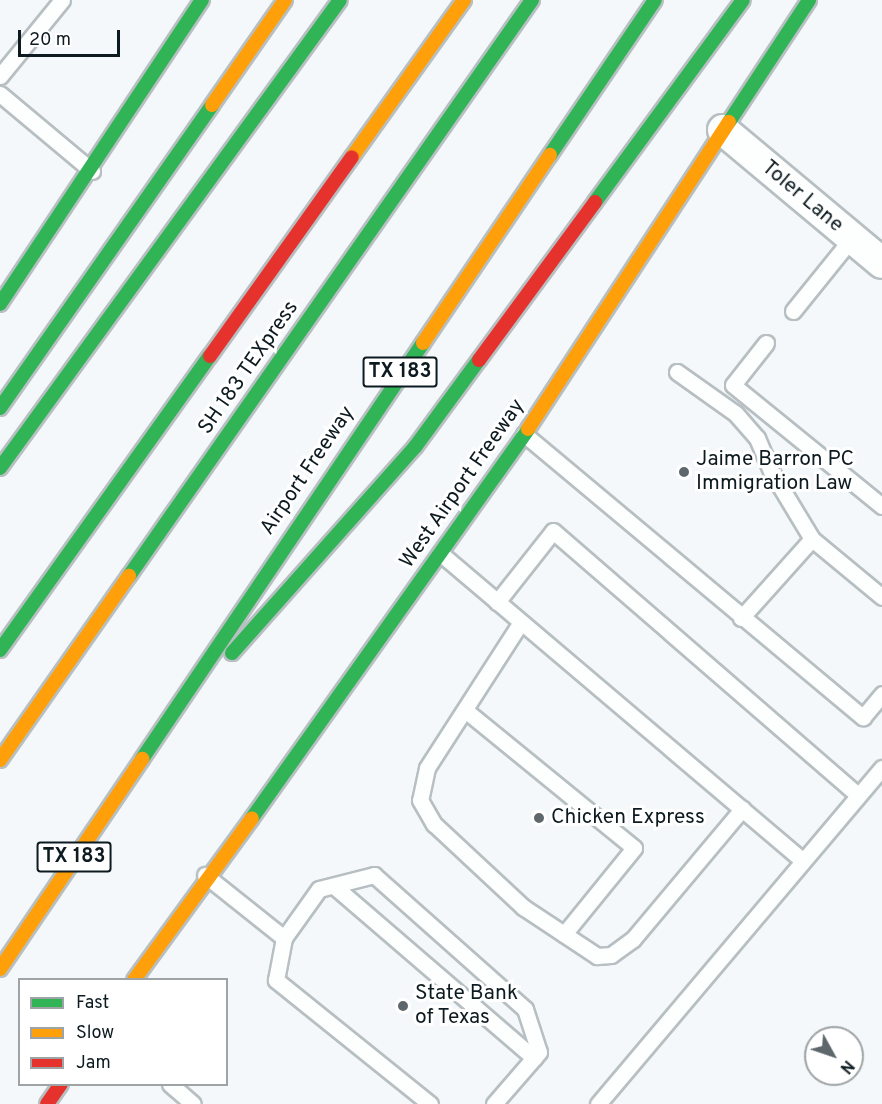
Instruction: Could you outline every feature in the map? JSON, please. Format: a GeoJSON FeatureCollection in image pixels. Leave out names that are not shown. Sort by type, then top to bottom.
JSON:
{"type":"FeatureCollection","features":[{"type":"Feature","properties":{"kind":"main road"},"geometry":{"type":"LineString","coordinates":[[0,304],[92,172],[202,0]]}},
{"type":"Feature","properties":{"kind":"main road"},"geometry":{"type":"LineString","coordinates":[[0,408],[285,0]]}},
{"type":"Feature","properties":{"kind":"main road"},"geometry":{"type":"LineString","coordinates":[[0,468],[340,0]]}},
{"type":"Feature","properties":{"kind":"main road","name":"SH 183 TEXpress"},"geometry":{"type":"LineString","coordinates":[[0,650],[464,0]]}},
{"type":"Feature","properties":{"kind":"main road","name":"SH 183 TEXpress"},"geometry":{"type":"LineString","coordinates":[[0,760],[532,0]]}},
{"type":"Feature","properties":{"kind":"main road","name":"Airport Freeway"},"geometry":{"type":"LineString","coordinates":[[0,969],[655,0]]}},
{"type":"Feature","properties":{"kind":"main road"},"geometry":{"type":"LineString","coordinates":[[149,746],[415,447],[743,0]]}},
{"type":"Feature","properties":{"kind":"main road","name":"West Airport Freeway"},"geometry":{"type":"LineString","coordinates":[[135,978],[205,875],[366,663],[524,434],[809,0]]}},
{"type":"Feature","properties":{"kind":"main road"},"geometry":{"type":"LineString","coordinates":[[48,1104],[60,1086]]}},
{"type":"Feature","properties":{"kind":"street","name":"Toler Lane"},"geometry":{"type":"LineString","coordinates":[[723,130],[882,263]]}},
{"type":"Feature","properties":{"kind":"lane"},"geometry":{"type":"LineString","coordinates":[[0,76],[62,0]]}},
{"type":"Feature","properties":{"kind":"lane"},"geometry":{"type":"LineString","coordinates":[[0,94],[92,172]]}},
{"type":"Feature","properties":{"kind":"lane"},"geometry":{"type":"LineString","coordinates":[[793,311],[852,238]]}},
{"type":"Feature","properties":{"kind":"lane"},"geometry":{"type":"LineString","coordinates":[[766,344],[733,385],[882,506]]}},
{"type":"Feature","properties":{"kind":"lane"},"geometry":{"type":"LineString","coordinates":[[677,372],[736,414],[758,438],[771,471],[812,539],[882,597]]}},
{"type":"Feature","properties":{"kind":"lane"},"geometry":{"type":"LineString","coordinates":[[524,434],[862,717],[882,694]]}},
{"type":"Feature","properties":{"kind":"lane"},"geometry":{"type":"LineString","coordinates":[[497,602],[554,531],[858,795]]}},
{"type":"Feature","properties":{"kind":"lane"},"geometry":{"type":"LineString","coordinates":[[741,618],[812,539]]}},
{"type":"Feature","properties":{"kind":"lane"},"geometry":{"type":"LineString","coordinates":[[440,553],[802,860]]}},
{"type":"Feature","properties":{"kind":"lane"},"geometry":{"type":"LineString","coordinates":[[521,622],[427,768],[420,800],[434,824],[523,907],[597,956],[611,955],[626,945],[742,809]]}},
{"type":"Feature","properties":{"kind":"lane"},"geometry":{"type":"LineString","coordinates":[[465,710],[634,848],[564,934]]}},
{"type":"Feature","properties":{"kind":"lane"},"geometry":{"type":"LineString","coordinates":[[598,1104],[882,768]]}},
{"type":"Feature","properties":{"kind":"lane"},"geometry":{"type":"LineString","coordinates":[[205,875],[284,938]]}},
{"type":"Feature","properties":{"kind":"lane"},"geometry":{"type":"LineString","coordinates":[[430,1104],[276,980],[284,938],[319,889],[374,875],[525,1009],[539,1052],[494,1104]]}},
{"type":"Feature","properties":{"kind":"lane"},"geometry":{"type":"LineString","coordinates":[[334,886],[534,1058]]}},
{"type":"Feature","properties":{"kind":"lane"},"geometry":{"type":"LineString","coordinates":[[172,1086],[193,1104]]}},
{"type":"Feature","properties":{"kind":"traffic: fast"},"geometry":{"type":"LineString","coordinates":[[0,304],[202,0]]}},
{"type":"Feature","properties":{"kind":"traffic: fast"},"geometry":{"type":"LineString","coordinates":[[0,468],[340,0]]}},
{"type":"Feature","properties":{"kind":"traffic: fast"},"geometry":{"type":"LineString","coordinates":[[129,576],[532,0]]}},
{"type":"Feature","properties":{"kind":"traffic: fast"},"geometry":{"type":"LineString","coordinates":[[550,155],[655,0]]}},
{"type":"Feature","properties":{"kind":"traffic: fast"},"geometry":{"type":"LineString","coordinates":[[595,202],[743,0]]}},
{"type":"Feature","properties":{"kind":"traffic: fast"},"geometry":{"type":"LineString","coordinates":[[729,122],[809,0]]}},
{"type":"Feature","properties":{"kind":"traffic: fast"},"geometry":{"type":"LineString","coordinates":[[0,408],[212,105]]}},
{"type":"Feature","properties":{"kind":"traffic: fast"},"geometry":{"type":"LineString","coordinates":[[142,759],[423,343]]}},
{"type":"Feature","properties":{"kind":"traffic: fast"},"geometry":{"type":"LineString","coordinates":[[0,650],[210,356]]}},
{"type":"Feature","properties":{"kind":"traffic: fast"},"geometry":{"type":"LineString","coordinates":[[232,653],[415,447],[479,360]]}},
{"type":"Feature","properties":{"kind":"traffic: fast"},"geometry":{"type":"LineString","coordinates":[[252,818],[528,429]]}},
{"type":"Feature","properties":{"kind":"traffic: slow"},"geometry":{"type":"LineString","coordinates":[[212,105],[285,0]]}},
{"type":"Feature","properties":{"kind":"traffic: slow"},"geometry":{"type":"LineString","coordinates":[[352,157],[464,0]]}},
{"type":"Feature","properties":{"kind":"traffic: slow"},"geometry":{"type":"LineString","coordinates":[[528,429],[729,122]]}},
{"type":"Feature","properties":{"kind":"traffic: slow"},"geometry":{"type":"LineString","coordinates":[[423,343],[550,155]]}},
{"type":"Feature","properties":{"kind":"traffic: slow"},"geometry":{"type":"LineString","coordinates":[[0,760],[129,576]]}},
{"type":"Feature","properties":{"kind":"traffic: slow"},"geometry":{"type":"LineString","coordinates":[[0,969],[142,759]]}},
{"type":"Feature","properties":{"kind":"traffic: slow"},"geometry":{"type":"LineString","coordinates":[[135,978],[252,818]]}},
{"type":"Feature","properties":{"kind":"traffic: jam"},"geometry":{"type":"LineString","coordinates":[[210,356],[352,157]]}},
{"type":"Feature","properties":{"kind":"traffic: jam"},"geometry":{"type":"LineString","coordinates":[[479,360],[595,202]]}},
{"type":"Feature","properties":{"kind":"traffic: jam"},"geometry":{"type":"LineString","coordinates":[[47,1104],[60,1086]]}},
{"type":"Feature","properties":{"kind":"place","name":"Jaime Barron PC Immigration Law"},"geometry":{"type":"Point","coordinates":[684,472]}},
{"type":"Feature","properties":{"kind":"place","name":"Chicken Express"},"geometry":{"type":"Point","coordinates":[539,818]}},
{"type":"Feature","properties":{"kind":"place","name":"State Bank of Texas"},"geometry":{"type":"Point","coordinates":[403,1006]}}]}
